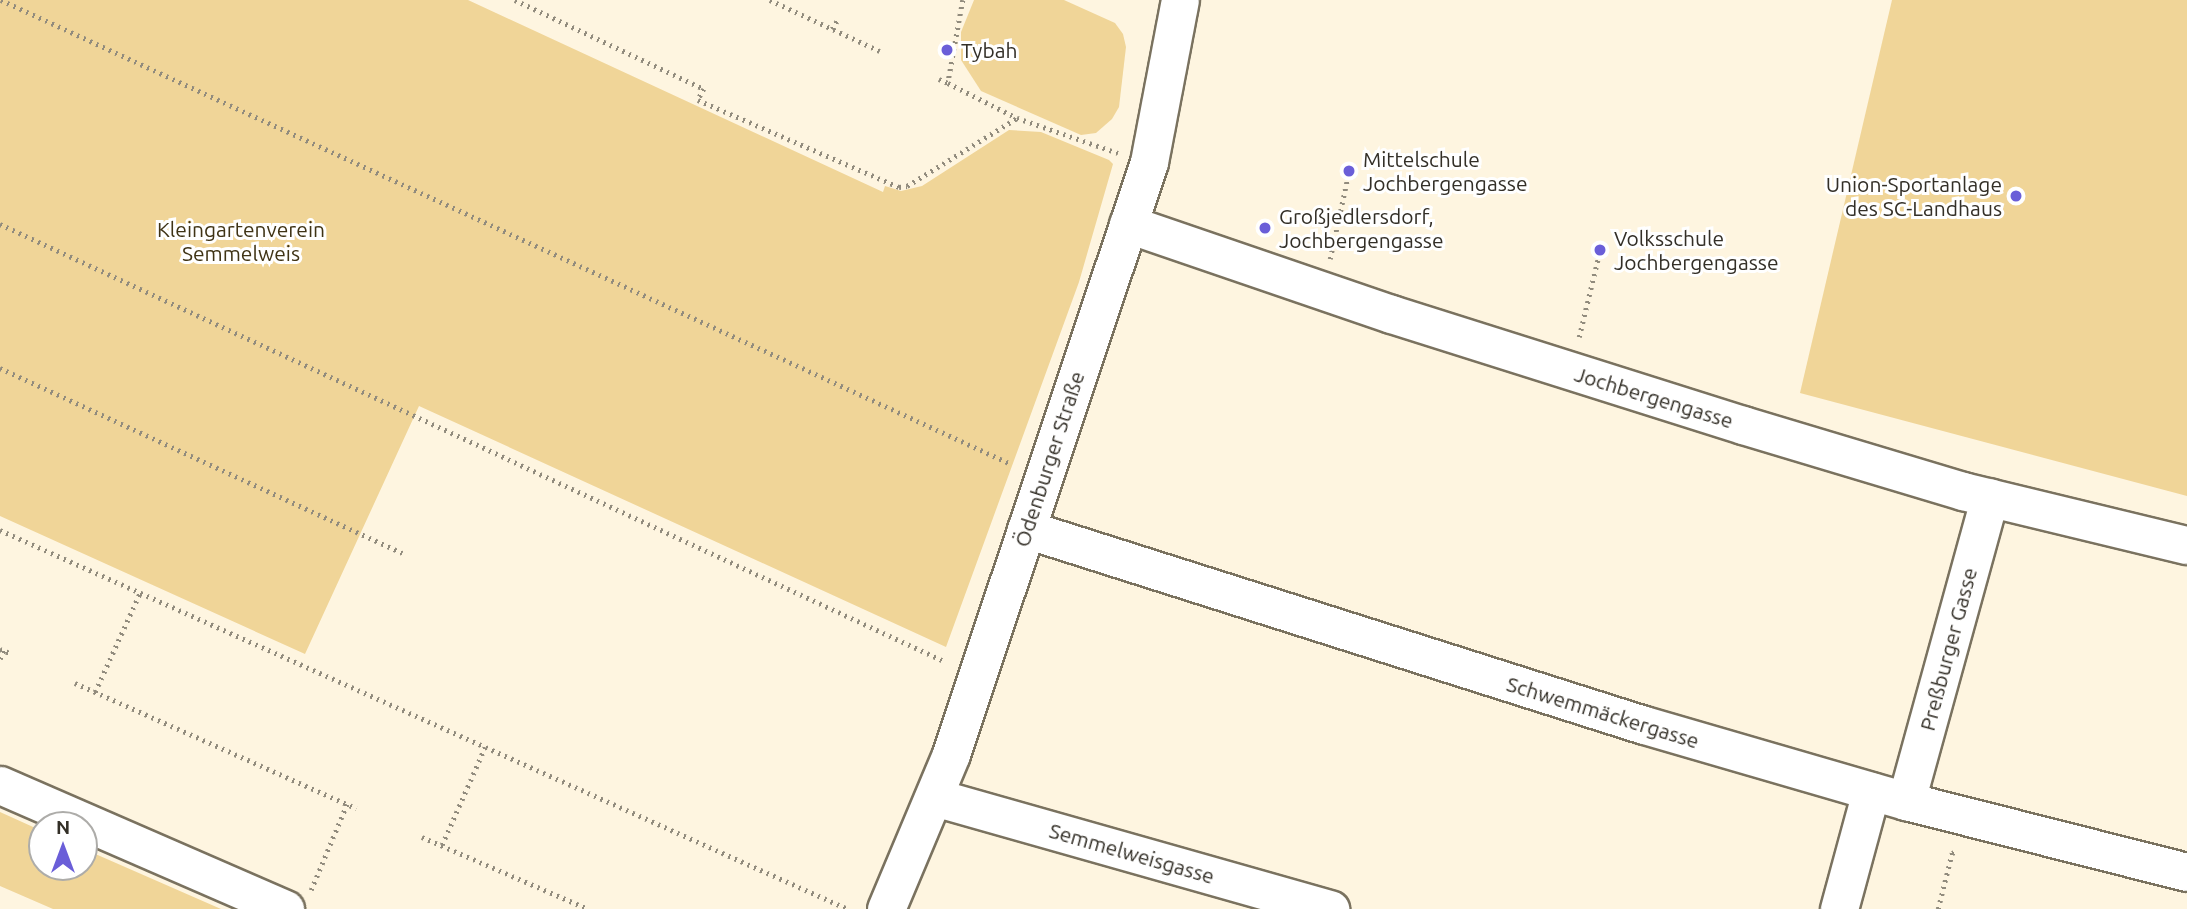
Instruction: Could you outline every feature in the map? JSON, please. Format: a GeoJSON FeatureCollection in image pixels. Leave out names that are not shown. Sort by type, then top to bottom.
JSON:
{"type":"FeatureCollection","features":[{"type":"Feature","properties":{"kind":"street","name":"Ödenburger Straße"},"geometry":{"type":"LineString","coordinates":[[886,909],[934,797],[977,676],[1149,162],[1169,4]]}},
{"type":"Feature","properties":{"kind":"street","name":"Jochbergengasse"},"geometry":{"type":"LineString","coordinates":[[1128,224],[1571,371],[1990,498],[2187,545]]}},
{"type":"Feature","properties":{"kind":"street","name":"Preßburger Gasse"},"geometry":{"type":"LineString","coordinates":[[1906,800],[1990,498]]}},
{"type":"Feature","properties":{"kind":"street","name":"Schwemmäckergasse"},"geometry":{"type":"LineString","coordinates":[[1026,529],[1410,653],[1871,791],[2187,872]]}},
{"type":"Feature","properties":{"kind":"street"},"geometry":{"type":"LineString","coordinates":[[0,785],[296,903]]}},
{"type":"Feature","properties":{"kind":"street"},"geometry":{"type":"LineString","coordinates":[[1839,909],[1871,791]]}},
{"type":"Feature","properties":{"kind":"street","name":"Semmelweisgasse"},"geometry":{"type":"LineString","coordinates":[[934,797],[1331,909]]}},
{"type":"Feature","properties":{"kind":"path"},"geometry":{"type":"LineString","coordinates":[[1,0],[1042,477]]}},
{"type":"Feature","properties":{"kind":"path"},"geometry":{"type":"LineString","coordinates":[[515,0],[704,89],[698,100],[899,187],[907,186],[1017,118]]}},
{"type":"Feature","properties":{"kind":"path"},"geometry":{"type":"LineString","coordinates":[[770,0],[880,51]]}},
{"type":"Feature","properties":{"kind":"path"},"geometry":{"type":"LineString","coordinates":[[948,83],[963,0]]}},
{"type":"Feature","properties":{"kind":"path"},"geometry":{"type":"LineString","coordinates":[[832,29],[838,19]]}},
{"type":"Feature","properties":{"kind":"path"},"geometry":{"type":"LineString","coordinates":[[939,79],[1017,118],[1149,162]]}},
{"type":"Feature","properties":{"kind":"path"},"geometry":{"type":"LineString","coordinates":[[1324,290],[1349,171]]}},
{"type":"Feature","properties":{"kind":"path"},"geometry":{"type":"LineString","coordinates":[[0,224],[977,676]]}},
{"type":"Feature","properties":{"kind":"path"},"geometry":{"type":"LineString","coordinates":[[1571,371],[1600,250]]}},
{"type":"Feature","properties":{"kind":"path"},"geometry":{"type":"LineString","coordinates":[[0,368],[402,553]]}},
{"type":"Feature","properties":{"kind":"path"},"geometry":{"type":"LineString","coordinates":[[0,530],[848,909]]}},
{"type":"Feature","properties":{"kind":"path"},"geometry":{"type":"LineString","coordinates":[[95,692],[140,593]]}},
{"type":"Feature","properties":{"kind":"path"},"geometry":{"type":"LineString","coordinates":[[0,659],[4,651]]}},
{"type":"Feature","properties":{"kind":"path"},"geometry":{"type":"LineString","coordinates":[[75,683],[356,808]]}},
{"type":"Feature","properties":{"kind":"path"},"geometry":{"type":"LineString","coordinates":[[442,845],[485,747]]}},
{"type":"Feature","properties":{"kind":"path"},"geometry":{"type":"LineString","coordinates":[[296,903],[347,804]]}},
{"type":"Feature","properties":{"kind":"path"},"geometry":{"type":"LineString","coordinates":[[1938,909],[1952,853],[2001,826]]}},
{"type":"Feature","properties":{"kind":"path"},"geometry":{"type":"LineString","coordinates":[[422,837],[587,909]]}},
{"type":"Feature","properties":{"kind":"green space","name":"Kleingartenverein Semmelweis"},"geometry":{"type":"Polygon","coordinates":[[[0,0],[468,0],[883,192],[885,186],[901,191],[922,186],[1009,130],[1041,132],[1109,160],[1113,164],[1079,282],[946,647],[419,406],[305,654],[0,516],[0,0]]]}},
{"type":"Feature","properties":{"kind":"green space"},"geometry":{"type":"Polygon","coordinates":[[[974,0],[1064,0],[1115,23],[1123,34],[1126,47],[1119,107],[1112,119],[1096,133],[1081,135],[981,91],[961,60],[961,32],[974,0]]]}},
{"type":"Feature","properties":{"kind":"green space","name":"Union-Sportanlage des SC-Landhaus"},"geometry":{"type":"Polygon","coordinates":[[[1892,0],[2187,0],[2187,496],[1800,393],[1892,0]]]}},
{"type":"Feature","properties":{"kind":"green space"},"geometry":{"type":"Polygon","coordinates":[[[0,812],[28,825],[28,881],[98,881],[98,855],[221,909],[53,909],[0,886],[0,812]]]}},
{"type":"Feature","properties":{"kind":"place","name":"Tybah"},"geometry":{"type":"Point","coordinates":[947,50]}},
{"type":"Feature","properties":{"kind":"place","name":"Mittelschule Jochbergengasse"},"geometry":{"type":"Point","coordinates":[1349,171]}},
{"type":"Feature","properties":{"kind":"place","name":"Union-Sportanlage des SC-Landhaus"},"geometry":{"type":"Point","coordinates":[2016,196]}},
{"type":"Feature","properties":{"kind":"place","name":"Großjedlersdorf, Jochbergengasse"},"geometry":{"type":"Point","coordinates":[1265,228]}},
{"type":"Feature","properties":{"kind":"place","name":"Volksschule Jochbergengasse"},"geometry":{"type":"Point","coordinates":[1600,250]}}]}
